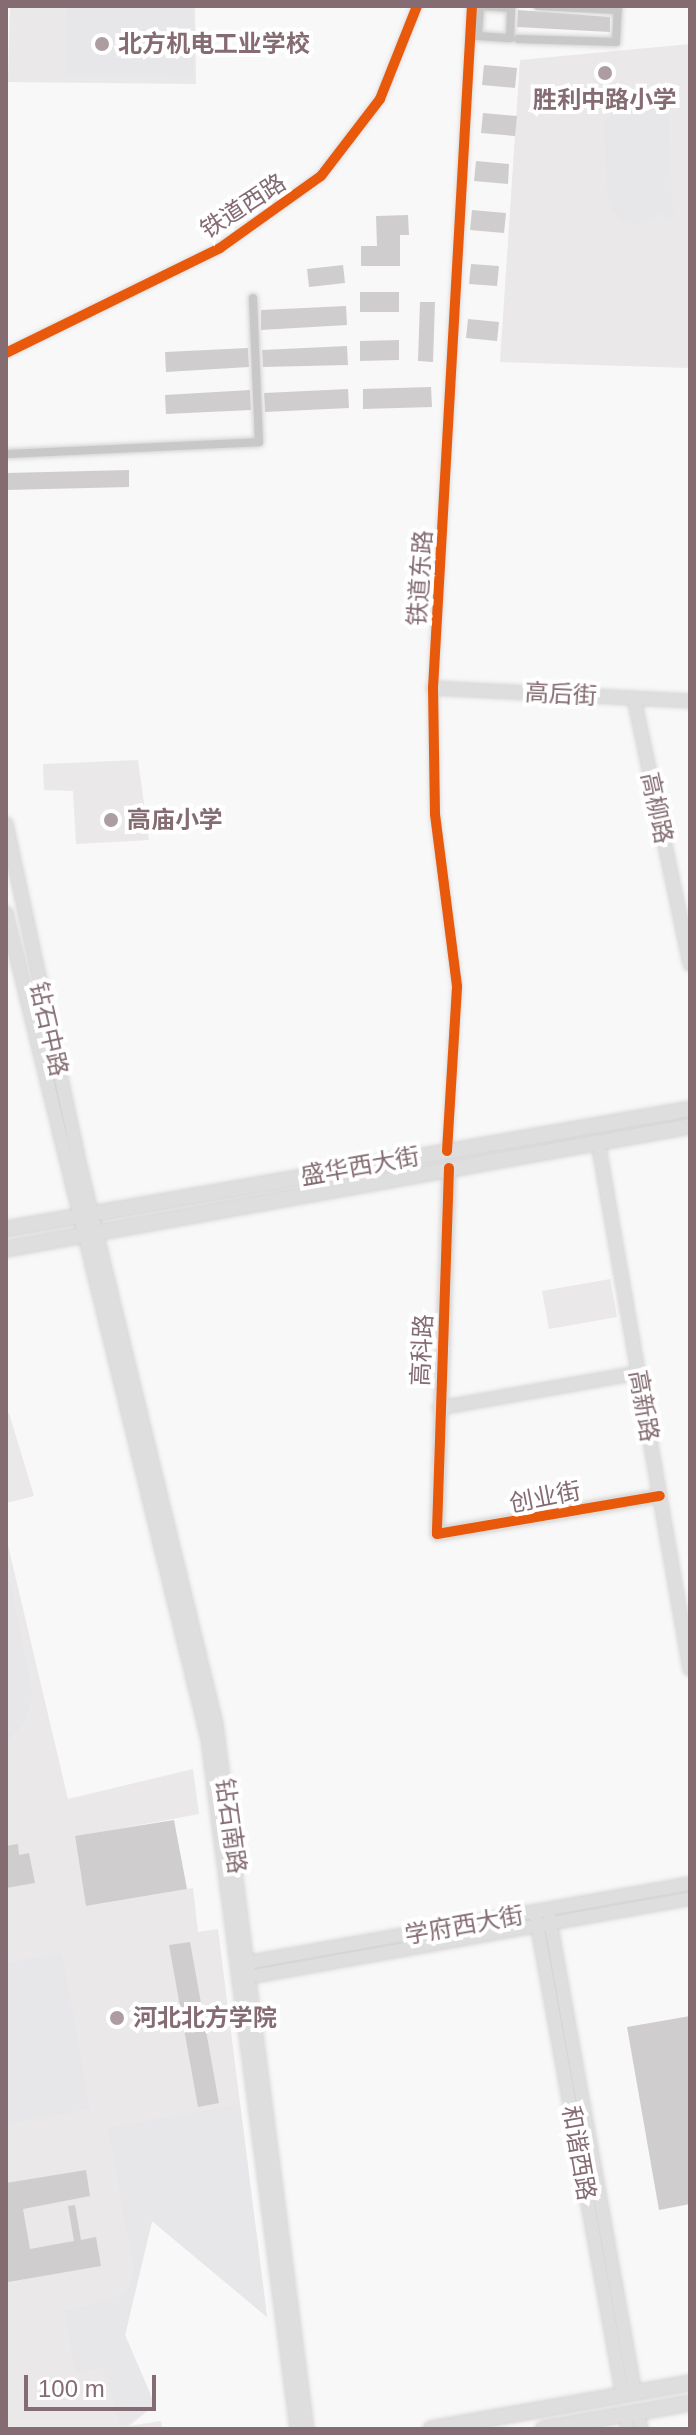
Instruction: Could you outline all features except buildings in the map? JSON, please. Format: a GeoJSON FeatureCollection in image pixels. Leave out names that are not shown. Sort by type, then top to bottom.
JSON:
{"type":"FeatureCollection","features":[{"type":"Feature","properties":{"kind":"main road","name":"高后街"},"geometry":{"type":"LineString","coordinates":[[433,688],[690,701]]}},
{"type":"Feature","properties":{"kind":"main road","name":"高柳路"},"geometry":{"type":"LineString","coordinates":[[634,698],[690,964]]}},
{"type":"Feature","properties":{"kind":"main road","name":"钻石中路"},"geometry":{"type":"LineString","coordinates":[[6,824],[90,1234]]}},
{"type":"Feature","properties":{"kind":"main road","name":"钻石中路"},"geometry":{"type":"LineString","coordinates":[[6,913],[86,1215]]}},
{"type":"Feature","properties":{"kind":"main road","name":"盛华西大街"},"geometry":{"type":"LineString","coordinates":[[6,1229],[690,1109]]}},
{"type":"Feature","properties":{"kind":"main road","name":"盛华西大街"},"geometry":{"type":"LineString","coordinates":[[6,1249],[690,1126]]}},
{"type":"Feature","properties":{"kind":"main road","name":"高新路"},"geometry":{"type":"LineString","coordinates":[[598,1142],[690,1669]]}},
{"type":"Feature","properties":{"kind":"main road","name":"高科路"},"geometry":{"type":"LineString","coordinates":[[437,1534],[449,1168]]}},
{"type":"Feature","properties":{"kind":"main road"},"geometry":{"type":"LineString","coordinates":[[266,1182],[270,1201]]}},
{"type":"Feature","properties":{"kind":"main road","name":"钻石南路"},"geometry":{"type":"LineString","coordinates":[[90,1234],[200,1699],[243,1964],[307,2429]]}},
{"type":"Feature","properties":{"kind":"main road"},"geometry":{"type":"LineString","coordinates":[[439,1408],[638,1373]]}},
{"type":"Feature","properties":{"kind":"main road","name":"创业街"},"geometry":{"type":"LineString","coordinates":[[437,1534],[660,1496]]}},
{"type":"Feature","properties":{"kind":"main road","name":"学府西大街"},"geometry":{"type":"LineString","coordinates":[[245,1978],[543,1918],[690,1884]]}},
{"type":"Feature","properties":{"kind":"main road","name":"学府西大街"},"geometry":{"type":"LineString","coordinates":[[243,1964],[690,1898]]}},
{"type":"Feature","properties":{"kind":"main road","name":"和谐西路"},"geometry":{"type":"LineString","coordinates":[[543,1918],[629,2394]]}},
{"type":"Feature","properties":{"kind":"main road","name":"钻石南路"},"geometry":{"type":"LineString","coordinates":[[245,1978],[297,2429]]}},
{"type":"Feature","properties":{"kind":"main road"},"geometry":{"type":"LineString","coordinates":[[431,2429],[690,2383]]}},
{"type":"Feature","properties":{"kind":"main road"},"geometry":{"type":"LineString","coordinates":[[543,2429],[631,2419],[690,2403]]}},
{"type":"Feature","properties":{"kind":"main road"},"geometry":{"type":"LineString","coordinates":[[631,2419],[641,2429]]}},
{"type":"Feature","properties":{"kind":"street","name":"铁道西路"},"geometry":{"type":"LineString","coordinates":[[6,353],[220,248],[321,176],[380,99],[417,6]]}},
{"type":"Feature","properties":{"kind":"street","name":"铁道东路"},"geometry":{"type":"LineString","coordinates":[[447,1151],[457,986],[435,814],[433,688],[472,6]]}},
{"type":"Feature","properties":{"kind":"street"},"geometry":{"type":"LineString","coordinates":[[480,6],[511,7],[510,38],[478,36],[480,6]]}},
{"type":"Feature","properties":{"kind":"street"},"geometry":{"type":"LineString","coordinates":[[518,39],[616,42],[618,8],[538,6]]}},
{"type":"Feature","properties":{"kind":"street"},"geometry":{"type":"LineString","coordinates":[[6,454],[259,442],[253,298]]}},
{"type":"Feature","properties":{"kind":"shaded area","name":"北方机电工业学校"},"geometry":{"type":"Polygon","coordinates":[[[10,6],[195,6],[196,84],[8,82],[10,6]]]}},
{"type":"Feature","properties":{"kind":"shaded area","name":"北方机电工业学校"},"geometry":{"type":"Polygon","coordinates":[[[67,6],[193,6],[194,77],[65,76],[67,6]]]}},
{"type":"Feature","properties":{"kind":"shaded area"},"geometry":{"type":"Polygon","coordinates":[[[690,44],[690,368],[500,362],[520,60],[690,44]]]}},
{"type":"Feature","properties":{"kind":"shaded area"},"geometry":{"type":"Polygon","coordinates":[[[641,98],[658,109],[659,99],[668,99],[673,220],[664,220],[663,213],[635,225],[621,221],[608,204],[604,125],[617,103],[641,98]]]}},
{"type":"Feature","properties":{"kind":"shaded area","name":"高庙小学"},"geometry":{"type":"Polygon","coordinates":[[[138,760],[149,840],[76,844],[73,791],[44,790],[43,764],[138,760]]]}},
{"type":"Feature","properties":{"kind":"shaded area"},"geometry":{"type":"Polygon","coordinates":[[[610,1279],[617,1317],[549,1329],[542,1291],[610,1279]]]}},
{"type":"Feature","properties":{"kind":"shaded area"},"geometry":{"type":"Polygon","coordinates":[[[9,1413],[34,1496],[6,1503],[6,1414],[9,1413]]]}},
{"type":"Feature","properties":{"kind":"shaded area","name":"河北北方学院"},"geometry":{"type":"Polygon","coordinates":[[[6,1537],[68,1799],[193,1769],[199,1814],[75,1837],[87,1906],[193,1888],[198,1932],[218,1929],[267,2317],[152,2221],[125,2335],[155,2405],[129,2426],[161,2421],[162,2429],[6,2429],[6,1537]]]}},
{"type":"Feature","properties":{"kind":"shaded area"},"geometry":{"type":"Polygon","coordinates":[[[6,1561],[33,1697],[23,1725],[6,1742],[6,1561]]]}},
{"type":"Feature","properties":{"kind":"shaded area"},"geometry":{"type":"Polygon","coordinates":[[[62,1953],[90,2109],[6,2124],[6,1963],[62,1953]]]}},
{"type":"Feature","properties":{"kind":"shaded area"},"geometry":{"type":"Polygon","coordinates":[[[240,2104],[267,2317],[152,2221],[125,2335],[155,2405],[121,2427],[103,2368],[75,2372],[64,2311],[113,2298],[128,2289],[134,2271],[108,2128],[240,2104]]]}},
{"type":"Feature","properties":{"kind":"cycle path"},"geometry":{"type":"LineString","coordinates":[[6,353],[220,248],[321,176],[380,99],[417,6]]}},
{"type":"Feature","properties":{"kind":"cycle path"},"geometry":{"type":"LineString","coordinates":[[447,1151],[457,986],[435,814],[433,688],[472,6]]}},
{"type":"Feature","properties":{"kind":"cycle path"},"geometry":{"type":"LineString","coordinates":[[449,1168],[437,1534],[660,1496]]}},
{"type":"Feature","properties":{"kind":"place","name":"北方机电工业学校"},"geometry":{"type":"Point","coordinates":[102,44]}},
{"type":"Feature","properties":{"kind":"place","name":"胜利中路小学"},"geometry":{"type":"Point","coordinates":[605,73]}},
{"type":"Feature","properties":{"kind":"place","name":"高庙小学"},"geometry":{"type":"Point","coordinates":[111,820]}},
{"type":"Feature","properties":{"kind":"place","name":"河北北方学院"},"geometry":{"type":"Point","coordinates":[117,2018]}}]}
